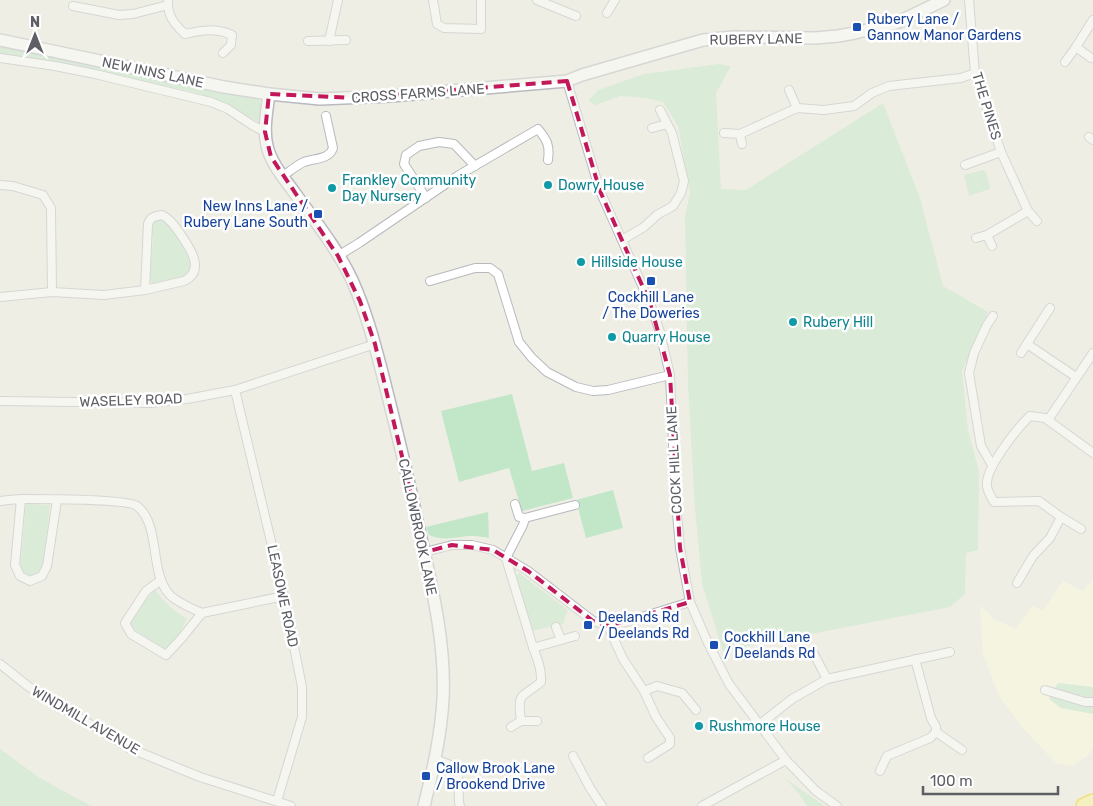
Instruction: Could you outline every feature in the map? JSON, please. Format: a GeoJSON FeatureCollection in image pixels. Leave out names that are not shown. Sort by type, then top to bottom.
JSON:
{"type":"FeatureCollection","features":[{"type":"Feature","properties":{"kind":"highway"},"geometry":{"type":"LineString","coordinates":[[1084,806],[1093,802]]}},
{"type":"Feature","properties":{"kind":"street"},"geometry":{"type":"LineString","coordinates":[[329,41],[338,0]]}},
{"type":"Feature","properties":{"kind":"street"},"geometry":{"type":"LineString","coordinates":[[433,0],[437,24],[444,28],[482,29],[481,0]]}},
{"type":"Feature","properties":{"kind":"street"},"geometry":{"type":"LineString","coordinates":[[537,0],[576,16]]}},
{"type":"Feature","properties":{"kind":"street"},"geometry":{"type":"LineString","coordinates":[[607,13],[615,0]]}},
{"type":"Feature","properties":{"kind":"street","name":"RUBERY LANE"},"geometry":{"type":"LineString","coordinates":[[567,81],[703,40],[733,37],[815,38],[855,33],[896,23],[930,3],[944,0]]}},
{"type":"Feature","properties":{"kind":"street","name":"THE PINES"},"geometry":{"type":"LineString","coordinates":[[969,0],[975,73],[1001,152],[1028,212],[1037,221]]}},
{"type":"Feature","properties":{"kind":"street"},"geometry":{"type":"LineString","coordinates":[[74,6],[119,14],[133,14],[168,3],[169,15],[177,27],[185,34],[201,30],[213,30],[232,35],[231,45],[223,53]]}},
{"type":"Feature","properties":{"kind":"street"},"geometry":{"type":"LineString","coordinates":[[1065,62],[1093,20]]}},
{"type":"Feature","properties":{"kind":"street","name":"NEW INNS LANE"},"geometry":{"type":"LineString","coordinates":[[0,40],[206,83],[269,94]]}},
{"type":"Feature","properties":{"kind":"street"},"geometry":{"type":"LineString","coordinates":[[308,42],[346,40]]}},
{"type":"Feature","properties":{"kind":"street"},"geometry":{"type":"LineString","coordinates":[[1076,47],[1091,58]]}},
{"type":"Feature","properties":{"kind":"street","name":"NEW INNS LANE"},"geometry":{"type":"LineString","coordinates":[[0,58],[95,74],[211,102],[228,109],[265,132]]}},
{"type":"Feature","properties":{"kind":"street"},"geometry":{"type":"LineString","coordinates":[[724,133],[740,134],[797,108],[824,110],[854,106],[872,93],[889,86],[961,78],[975,73]]}},
{"type":"Feature","properties":{"kind":"street","name":"CROSS FARMS LANE"},"geometry":{"type":"LineString","coordinates":[[269,94],[320,99],[353,98],[567,81]]}},
{"type":"Feature","properties":{"kind":"street","name":"COCK HILL LANE"},"geometry":{"type":"LineString","coordinates":[[567,81],[600,191],[650,303],[660,332],[670,375],[675,490],[680,548],[690,602],[708,644],[729,684],[786,760],[816,791],[836,806]]}},
{"type":"Feature","properties":{"kind":"street"},"geometry":{"type":"LineString","coordinates":[[789,90],[797,108]]}},
{"type":"Feature","properties":{"kind":"street"},"geometry":{"type":"LineString","coordinates":[[269,94],[265,132],[267,147],[271,157],[338,256],[459,175],[538,129],[546,140],[549,150],[548,160]]}},
{"type":"Feature","properties":{"kind":"street"},"geometry":{"type":"LineString","coordinates":[[622,240],[673,206],[681,193],[684,181],[672,133],[660,110]]}},
{"type":"Feature","properties":{"kind":"street"},"geometry":{"type":"LineString","coordinates":[[283,176],[303,162],[332,153],[333,148],[326,116]]}},
{"type":"Feature","properties":{"kind":"street"},"geometry":{"type":"LineString","coordinates":[[652,128],[667,124]]}},
{"type":"Feature","properties":{"kind":"street"},"geometry":{"type":"LineString","coordinates":[[740,134],[742,144]]}},
{"type":"Feature","properties":{"kind":"street"},"geometry":{"type":"LineString","coordinates":[[426,198],[404,164],[406,155],[419,146],[439,142],[454,144],[475,166]]}},
{"type":"Feature","properties":{"kind":"street","name":"THE PINES"},"geometry":{"type":"LineString","coordinates":[[965,165],[1001,152]]}},
{"type":"Feature","properties":{"kind":"street"},"geometry":{"type":"LineString","coordinates":[[0,185],[13,186],[43,195],[50,208],[52,292]]}},
{"type":"Feature","properties":{"kind":"street"},"geometry":{"type":"LineString","coordinates":[[976,238],[987,235],[1028,212]]}},
{"type":"Feature","properties":{"kind":"street"},"geometry":{"type":"LineString","coordinates":[[0,297],[52,292],[104,295],[145,290],[184,281],[189,278],[194,269],[194,258],[190,248],[170,220],[162,215],[152,217],[148,224],[145,290]]}},
{"type":"Feature","properties":{"kind":"street"},"geometry":{"type":"LineString","coordinates":[[987,235],[992,246]]}},
{"type":"Feature","properties":{"kind":"street","name":"CALLOWBROOK LANE"},"geometry":{"type":"LineString","coordinates":[[338,256],[351,280],[375,344],[425,552],[438,623],[443,655],[441,729],[424,806]]}},
{"type":"Feature","properties":{"kind":"street"},"geometry":{"type":"LineString","coordinates":[[430,281],[475,268],[490,268],[498,274],[519,342],[547,372],[576,387],[593,391],[608,390],[670,375]]}},
{"type":"Feature","properties":{"kind":"street"},"geometry":{"type":"LineString","coordinates":[[1021,353],[1050,308]]}},
{"type":"Feature","properties":{"kind":"street"},"geometry":{"type":"LineString","coordinates":[[992,465],[981,446],[969,374],[974,353],[993,316]]}},
{"type":"Feature","properties":{"kind":"street","name":"WASELEY ROAD"},"geometry":{"type":"LineString","coordinates":[[0,401],[150,403],[187,399],[235,390],[375,344]]}},
{"type":"Feature","properties":{"kind":"street"},"geometry":{"type":"LineString","coordinates":[[1028,344],[1076,377]]}},
{"type":"Feature","properties":{"kind":"street"},"geometry":{"type":"LineString","coordinates":[[1048,420],[1076,377],[1090,363],[1093,353]]}},
{"type":"Feature","properties":{"kind":"street","name":"LEASOWE ROAD"},"geometry":{"type":"LineString","coordinates":[[235,390],[284,596],[302,687],[302,717],[277,801]]}},
{"type":"Feature","properties":{"kind":"street"},"geometry":{"type":"LineString","coordinates":[[1081,529],[1039,501],[994,502],[988,494],[987,482],[992,465],[1022,423],[1030,416],[1045,418],[1093,453]]}},
{"type":"Feature","properties":{"kind":"street"},"geometry":{"type":"LineString","coordinates":[[0,501],[21,499],[58,500],[124,502],[136,505],[149,523],[160,580],[170,595],[202,614]]}},
{"type":"Feature","properties":{"kind":"street"},"geometry":{"type":"LineString","coordinates":[[21,499],[15,565],[20,576],[30,580],[42,576],[47,566],[58,500]]}},
{"type":"Feature","properties":{"kind":"street"},"geometry":{"type":"LineString","coordinates":[[515,504],[519,516],[525,518],[575,505]]}},
{"type":"Feature","properties":{"kind":"street"},"geometry":{"type":"LineString","coordinates":[[1017,583],[1033,556],[1050,538],[1061,517]]}},
{"type":"Feature","properties":{"kind":"street"},"geometry":{"type":"LineString","coordinates":[[521,721],[519,702],[524,694],[541,682],[542,675],[506,558],[525,518]]}},
{"type":"Feature","properties":{"kind":"street"},"geometry":{"type":"LineString","coordinates":[[425,552],[452,545],[472,545],[493,550],[528,571],[593,621],[608,626],[690,602]]}},
{"type":"Feature","properties":{"kind":"street"},"geometry":{"type":"LineString","coordinates":[[160,580],[146,591],[125,623],[131,634],[166,655],[202,614],[284,596]]}},
{"type":"Feature","properties":{"kind":"street"},"geometry":{"type":"LineString","coordinates":[[608,626],[623,659],[644,691],[656,717],[670,738],[670,744],[648,758]]}},
{"type":"Feature","properties":{"kind":"street"},"geometry":{"type":"LineString","coordinates":[[556,627],[560,640]]}},
{"type":"Feature","properties":{"kind":"street"},"geometry":{"type":"LineString","coordinates":[[533,648],[575,636]]}},
{"type":"Feature","properties":{"kind":"street"},"geometry":{"type":"LineString","coordinates":[[759,725],[792,699],[827,679],[950,652]]}},
{"type":"Feature","properties":{"kind":"street"},"geometry":{"type":"LineString","coordinates":[[814,654],[827,679]]}},
{"type":"Feature","properties":{"kind":"street"},"geometry":{"type":"LineString","coordinates":[[880,771],[886,756],[930,738],[936,732],[915,659]]}},
{"type":"Feature","properties":{"kind":"street","name":"WINDMILL AVENUE"},"geometry":{"type":"LineString","coordinates":[[0,664],[29,687],[129,748],[200,777],[291,806]]}},
{"type":"Feature","properties":{"kind":"street"},"geometry":{"type":"LineString","coordinates":[[644,691],[657,686],[682,693],[696,710]]}},
{"type":"Feature","properties":{"kind":"street"},"geometry":{"type":"LineString","coordinates":[[1045,690],[1085,702],[1093,702]]}},
{"type":"Feature","properties":{"kind":"street"},"geometry":{"type":"LineString","coordinates":[[511,728],[521,721],[537,721]]}},
{"type":"Feature","properties":{"kind":"street"},"geometry":{"type":"LineString","coordinates":[[936,732],[962,750]]}},
{"type":"Feature","properties":{"kind":"street"},"geometry":{"type":"LineString","coordinates":[[573,756],[602,806]]}},
{"type":"Feature","properties":{"kind":"street"},"geometry":{"type":"LineString","coordinates":[[435,759],[450,765],[458,773],[460,806]]}},
{"type":"Feature","properties":{"kind":"street"},"geometry":{"type":"LineString","coordinates":[[702,806],[786,760]]}},
{"type":"Feature","properties":{"kind":"highlighted area"},"geometry":{"type":"Polygon","coordinates":[[[567,81],[600,191],[650,303],[670,375],[680,548],[690,602],[608,626],[593,621],[528,571],[493,550],[452,545],[425,552],[375,344],[360,301],[338,256],[271,157],[265,132],[269,94],[353,98],[567,81]]]}},
{"type":"Feature","properties":{"kind":"shaded area"},"geometry":{"type":"Polygon","coordinates":[[[1093,579],[1093,749],[1073,766],[1056,763],[1021,726],[999,696],[983,654],[980,605],[995,620],[1016,629],[1033,605],[1043,611],[1063,581],[1083,591],[1093,579]]]}},
{"type":"Feature","properties":{"kind":"green space"},"geometry":{"type":"Polygon","coordinates":[[[0,45],[254,96],[260,101],[262,114],[260,120],[257,121],[220,101],[194,92],[56,62],[0,55],[0,45]]]}},
{"type":"Feature","properties":{"kind":"green space"},"geometry":{"type":"Polygon","coordinates":[[[718,64],[731,66],[716,93],[721,189],[746,190],[883,103],[920,198],[943,286],[988,312],[962,371],[968,431],[979,471],[978,550],[966,553],[965,594],[950,607],[723,651],[702,584],[695,509],[688,385],[685,216],[690,193],[678,126],[663,102],[646,98],[620,96],[596,105],[588,101],[598,90],[644,74],[718,64]]]}},
{"type":"Feature","properties":{"kind":"green space"},"geometry":{"type":"Polygon","coordinates":[[[983,170],[986,172],[990,189],[969,196],[964,175],[983,170]]]}},
{"type":"Feature","properties":{"kind":"green space"},"geometry":{"type":"Polygon","coordinates":[[[160,218],[175,231],[186,248],[192,259],[191,272],[173,281],[153,284],[150,280],[153,239],[151,224],[154,219],[160,218]]]}},
{"type":"Feature","properties":{"kind":"green space"},"geometry":{"type":"Polygon","coordinates":[[[512,394],[532,471],[564,463],[573,498],[522,511],[509,468],[459,482],[441,411],[512,394]]]}},
{"type":"Feature","properties":{"kind":"green space"},"geometry":{"type":"Polygon","coordinates":[[[613,490],[623,528],[586,538],[576,500],[613,490]]]}},
{"type":"Feature","properties":{"kind":"green space"},"geometry":{"type":"Polygon","coordinates":[[[26,504],[50,505],[41,574],[33,577],[24,576],[20,570],[26,504]]]}},
{"type":"Feature","properties":{"kind":"green space"},"geometry":{"type":"Polygon","coordinates":[[[488,512],[489,538],[473,536],[440,538],[429,535],[426,527],[488,512]]]}},
{"type":"Feature","properties":{"kind":"green space"},"geometry":{"type":"Polygon","coordinates":[[[519,573],[568,610],[563,624],[532,631],[515,577],[519,573]]]}},
{"type":"Feature","properties":{"kind":"green space"},"geometry":{"type":"Polygon","coordinates":[[[155,590],[169,606],[187,619],[178,637],[166,650],[135,630],[131,623],[145,601],[155,590]]]}},
{"type":"Feature","properties":{"kind":"green space"},"geometry":{"type":"Polygon","coordinates":[[[1058,683],[1093,687],[1093,714],[1061,708],[1049,699],[1058,683]]]}},
{"type":"Feature","properties":{"kind":"green space"},"geometry":{"type":"Polygon","coordinates":[[[0,749],[40,778],[91,806],[0,806],[0,749]]]}},
{"type":"Feature","properties":{"kind":"green space"},"geometry":{"type":"Polygon","coordinates":[[[786,779],[825,806],[807,806],[786,779]]]}},
{"type":"Feature","properties":{"kind":"place","name":"Rubery Lane / Gannow Manor Gardens"},"geometry":{"type":"Point","coordinates":[857,27]}},
{"type":"Feature","properties":{"kind":"place","name":"Dowry House"},"geometry":{"type":"Point","coordinates":[548,185]}},
{"type":"Feature","properties":{"kind":"place","name":"Frankley Community Day Nursery"},"geometry":{"type":"Point","coordinates":[332,188]}},
{"type":"Feature","properties":{"kind":"place","name":"New Inns Lane / Rubery Lane South"},"geometry":{"type":"Point","coordinates":[318,214]}},
{"type":"Feature","properties":{"kind":"place","name":"Hillside House"},"geometry":{"type":"Point","coordinates":[581,262]}},
{"type":"Feature","properties":{"kind":"place","name":"Cockhill Lane / The Doweries"},"geometry":{"type":"Point","coordinates":[651,281]}},
{"type":"Feature","properties":{"kind":"place","name":"Rubery Hill"},"geometry":{"type":"Point","coordinates":[793,322]}},
{"type":"Feature","properties":{"kind":"place","name":"Quarry House"},"geometry":{"type":"Point","coordinates":[612,337]}},
{"type":"Feature","properties":{"kind":"place","name":"Deelands Rd / Deelands Rd"},"geometry":{"type":"Point","coordinates":[588,625]}},
{"type":"Feature","properties":{"kind":"place","name":"Cockhill Lane / Deelands Rd"},"geometry":{"type":"Point","coordinates":[714,645]}},
{"type":"Feature","properties":{"kind":"place","name":"Rushmore House"},"geometry":{"type":"Point","coordinates":[699,726]}},
{"type":"Feature","properties":{"kind":"place","name":"Callow Brook Lane / Brookend Drive"},"geometry":{"type":"Point","coordinates":[426,776]}}]}
